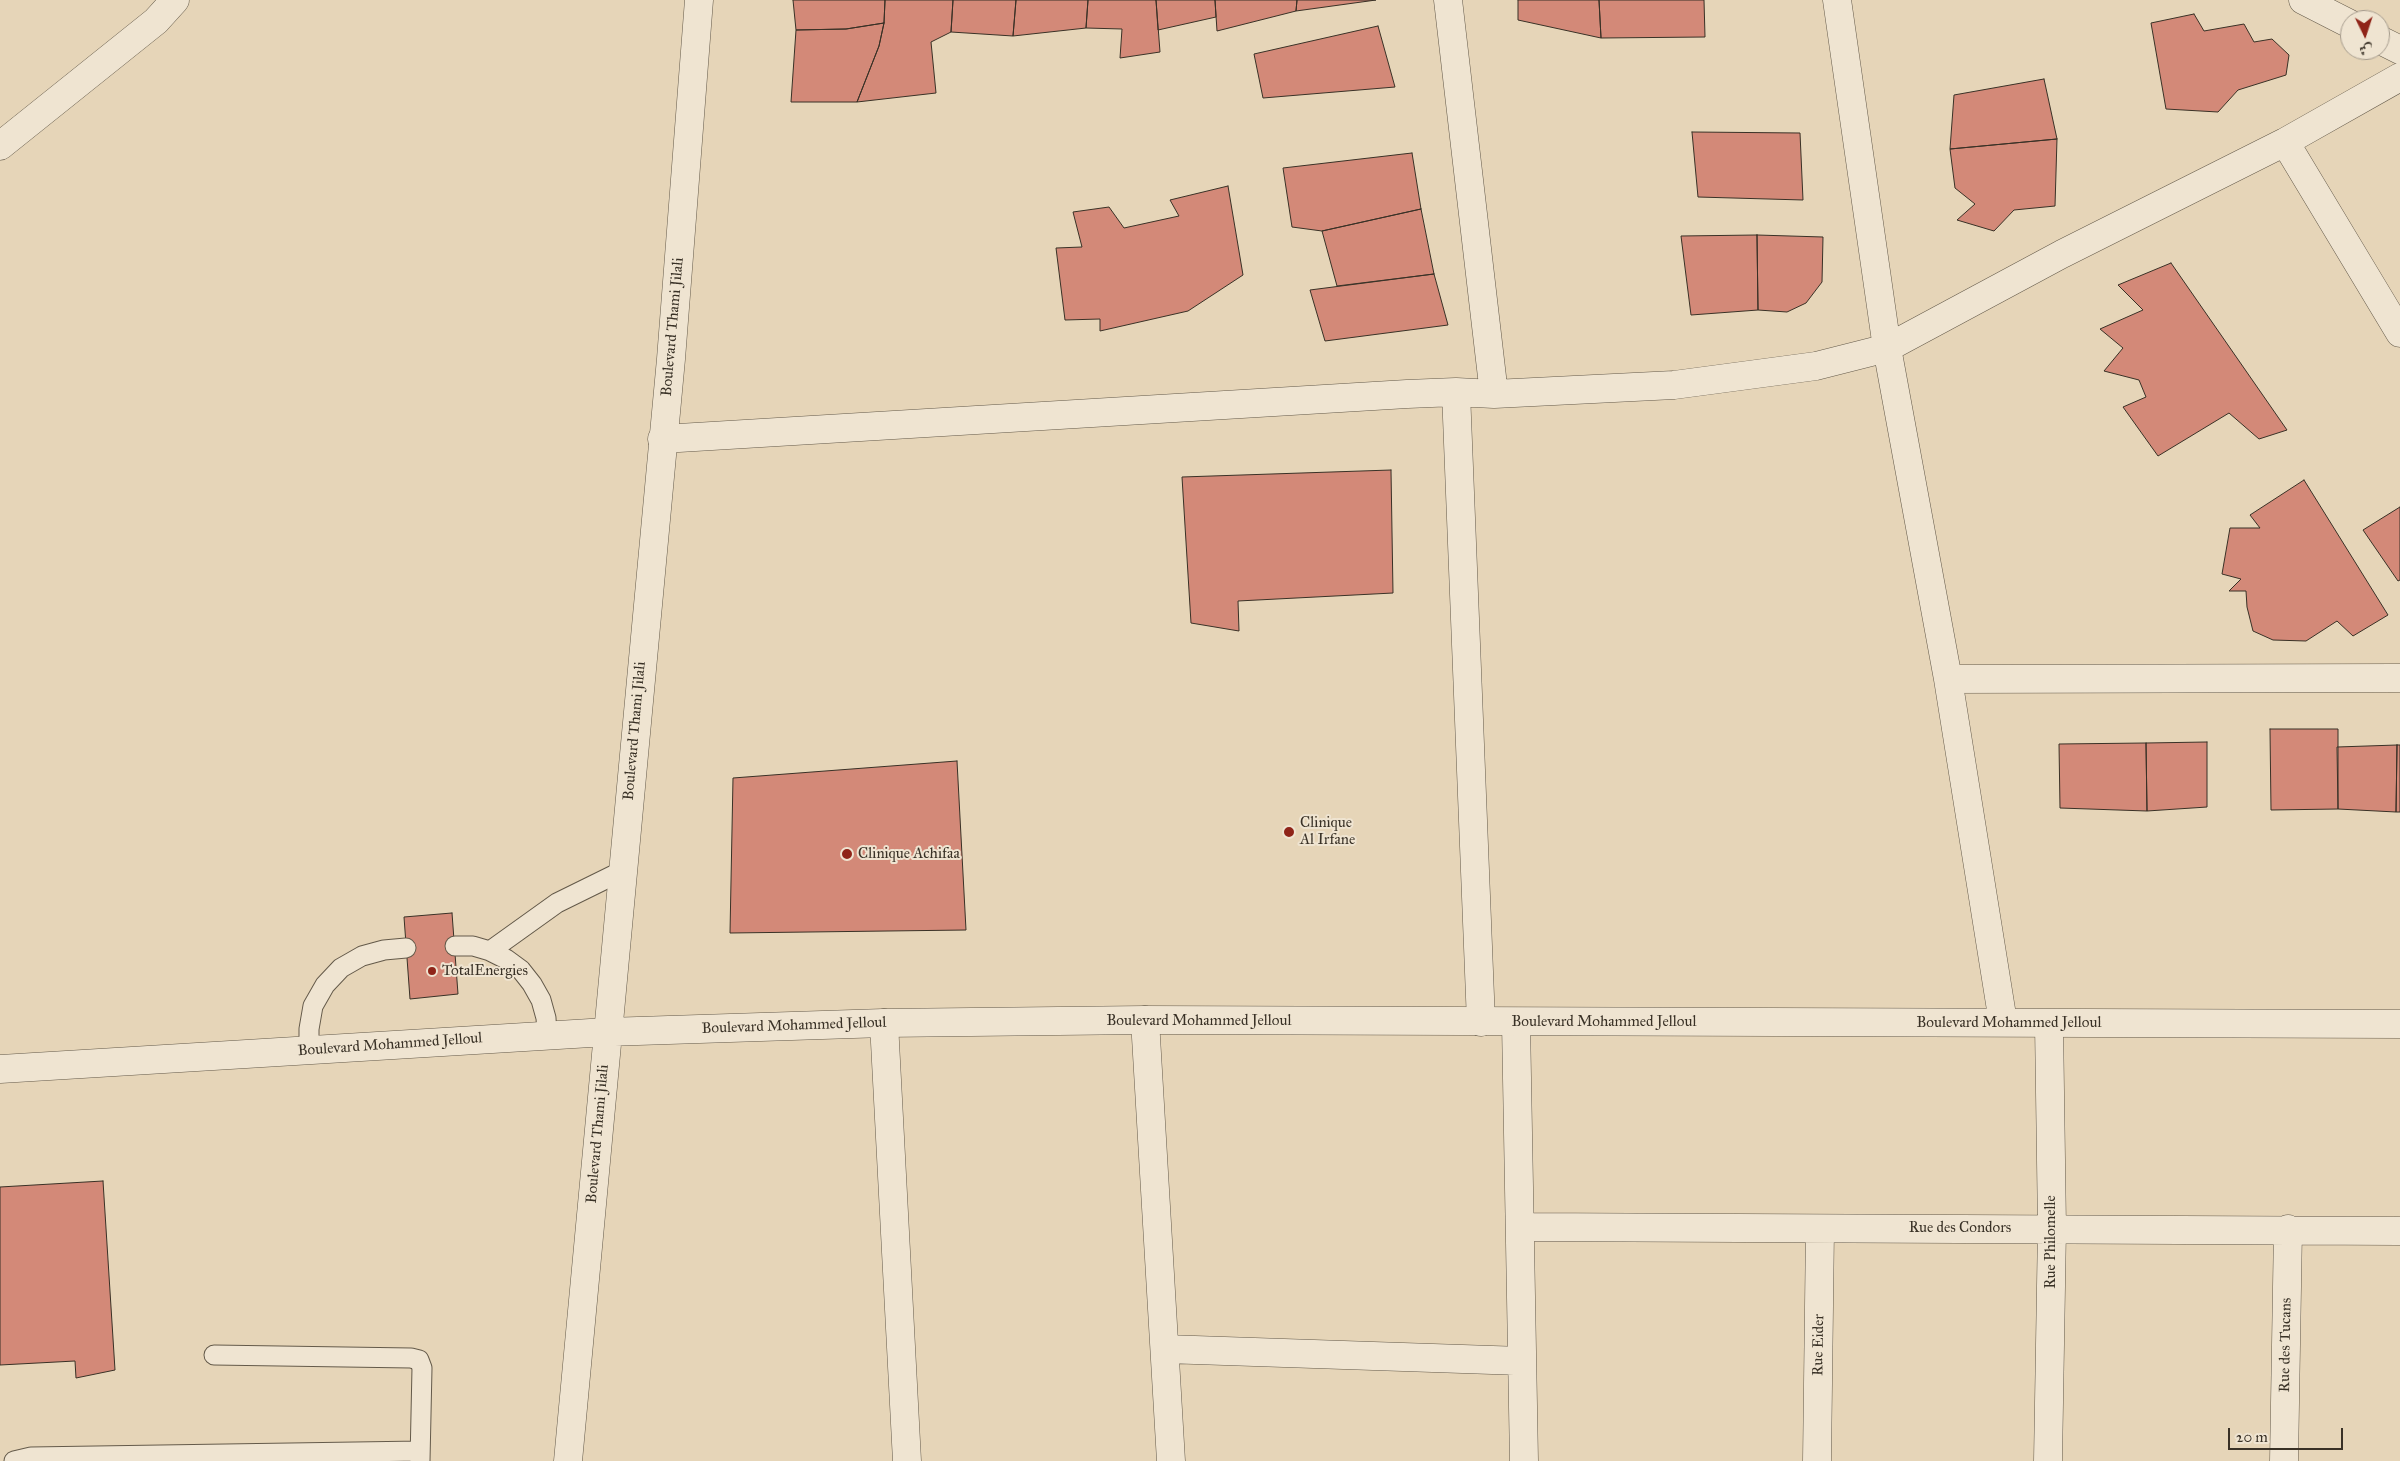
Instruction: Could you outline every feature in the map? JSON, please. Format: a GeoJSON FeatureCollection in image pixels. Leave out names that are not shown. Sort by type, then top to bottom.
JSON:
{"type":"FeatureCollection","features":[{"type":"Feature","properties":{"kind":"street"},"geometry":{"type":"LineString","coordinates":[[0,146],[156,21],[175,0]]}},
{"type":"Feature","properties":{"kind":"street","name":"Boulevard Thami Jilali"},"geometry":{"type":"LineString","coordinates":[[568,1461],[671,358],[699,0]]}},
{"type":"Feature","properties":{"kind":"street"},"geometry":{"type":"LineString","coordinates":[[1448,0],[1494,394]]}},
{"type":"Feature","properties":{"kind":"street"},"geometry":{"type":"LineString","coordinates":[[1837,0],[1887,348],[1948,679],[2004,1022]]}},
{"type":"Feature","properties":{"kind":"street"},"geometry":{"type":"LineString","coordinates":[[2303,0],[2340,19]]}},
{"type":"Feature","properties":{"kind":"street"},"geometry":{"type":"LineString","coordinates":[[662,440],[1456,392],[1494,394],[1674,385],[1816,366],[1887,348],[2062,254],[2285,142],[2400,77]]}},
{"type":"Feature","properties":{"kind":"street"},"geometry":{"type":"LineString","coordinates":[[2285,142],[2400,333]]}},
{"type":"Feature","properties":{"kind":"street"},"geometry":{"type":"LineString","coordinates":[[1456,392],[1481,1022]]}},
{"type":"Feature","properties":{"kind":"street"},"geometry":{"type":"LineString","coordinates":[[1948,679],[2400,678]]}},
{"type":"Feature","properties":{"kind":"street"},"geometry":{"type":"LineString","coordinates":[[1145,1020],[1171,1461]]}},
{"type":"Feature","properties":{"kind":"street","name":"Boulevard Mohammed Jelloul"},"geometry":{"type":"LineString","coordinates":[[0,1069],[607,1032],[884,1023],[1145,1020],[2400,1024]]}},
{"type":"Feature","properties":{"kind":"street"},"geometry":{"type":"LineString","coordinates":[[1516,1022],[1524,1461]]}},
{"type":"Feature","properties":{"kind":"street"},"geometry":{"type":"LineString","coordinates":[[884,1023],[907,1461]]}},
{"type":"Feature","properties":{"kind":"street","name":"Rue Philomelle"},"geometry":{"type":"LineString","coordinates":[[2048,1461],[2052,1228],[2049,1024]]}},
{"type":"Feature","properties":{"kind":"street","name":"Rue des Condors"},"geometry":{"type":"LineString","coordinates":[[1520,1227],[2400,1231]]}},
{"type":"Feature","properties":{"kind":"street","name":"Rue Eider"},"geometry":{"type":"LineString","coordinates":[[1817,1461],[1820,1229]]}},
{"type":"Feature","properties":{"kind":"street","name":"Rue des Tucans"},"geometry":{"type":"LineString","coordinates":[[2284,1461],[2288,1229]]}},
{"type":"Feature","properties":{"kind":"street"},"geometry":{"type":"LineString","coordinates":[[1165,1349],[1522,1361]]}},
{"type":"Feature","properties":{"kind":"lane"},"geometry":{"type":"LineString","coordinates":[[490,951],[557,903],[622,871]]}},
{"type":"Feature","properties":{"kind":"lane"},"geometry":{"type":"LineString","coordinates":[[455,946],[473,946],[490,951],[506,959],[521,970],[541,1000],[546,1018],[547,1036]]}},
{"type":"Feature","properties":{"kind":"lane"},"geometry":{"type":"LineString","coordinates":[[309,1050],[309,1029],[314,1006],[325,985],[341,968],[362,956],[384,950],[406,948]]}},
{"type":"Feature","properties":{"kind":"lane"},"geometry":{"type":"LineString","coordinates":[[14,1461],[31,1457],[420,1456],[422,1368],[419,1360],[411,1358],[214,1355]]}},
{"type":"Feature","properties":{"kind":"building"},"geometry":{"type":"Polygon","coordinates":[[[793,0],[885,0],[884,23],[846,29],[796,30],[793,0]]]}},
{"type":"Feature","properties":{"kind":"building"},"geometry":{"type":"Polygon","coordinates":[[[885,0],[953,0],[951,32],[931,42],[936,93],[857,102],[879,46],[884,23],[885,0]]]}},
{"type":"Feature","properties":{"kind":"building"},"geometry":{"type":"Polygon","coordinates":[[[953,0],[1016,0],[1013,36],[951,32],[953,0]]]}},
{"type":"Feature","properties":{"kind":"building"},"geometry":{"type":"Polygon","coordinates":[[[1016,0],[1088,0],[1086,28],[1013,36],[1016,0]]]}},
{"type":"Feature","properties":{"kind":"building"},"geometry":{"type":"Polygon","coordinates":[[[1088,0],[1156,0],[1160,52],[1120,58],[1122,29],[1086,28],[1088,0]]]}},
{"type":"Feature","properties":{"kind":"building"},"geometry":{"type":"Polygon","coordinates":[[[1156,0],[1215,0],[1216,17],[1158,30],[1156,0]]]}},
{"type":"Feature","properties":{"kind":"building"},"geometry":{"type":"Polygon","coordinates":[[[1215,0],[1297,0],[1296,11],[1217,31],[1215,0]]]}},
{"type":"Feature","properties":{"kind":"building"},"geometry":{"type":"Polygon","coordinates":[[[1297,0],[1376,0],[1296,11],[1297,0]]]}},
{"type":"Feature","properties":{"kind":"building"},"geometry":{"type":"Polygon","coordinates":[[[1518,0],[1599,0],[1601,38],[1518,20],[1518,0]]]}},
{"type":"Feature","properties":{"kind":"building"},"geometry":{"type":"Polygon","coordinates":[[[1599,0],[1704,0],[1705,37],[1601,38],[1599,0]]]}},
{"type":"Feature","properties":{"kind":"building"},"geometry":{"type":"Polygon","coordinates":[[[2194,14],[2204,31],[2244,24],[2254,42],[2272,39],[2289,55],[2286,75],[2238,90],[2218,112],[2166,109],[2151,23],[2194,14]]]}},
{"type":"Feature","properties":{"kind":"building"},"geometry":{"type":"Polygon","coordinates":[[[884,23],[879,46],[857,102],[791,102],[796,30],[846,29],[884,23]]]}},
{"type":"Feature","properties":{"kind":"building"},"geometry":{"type":"Polygon","coordinates":[[[1378,26],[1395,87],[1263,98],[1254,54],[1378,26]]]}},
{"type":"Feature","properties":{"kind":"building"},"geometry":{"type":"Polygon","coordinates":[[[2044,79],[2057,139],[1950,149],[1954,95],[2044,79]]]}},
{"type":"Feature","properties":{"kind":"building"},"geometry":{"type":"Polygon","coordinates":[[[1692,132],[1800,133],[1803,200],[1698,197],[1692,132]]]}},
{"type":"Feature","properties":{"kind":"building"},"geometry":{"type":"Polygon","coordinates":[[[2057,139],[2055,206],[2014,210],[1994,231],[1957,220],[1975,204],[1955,188],[1950,149],[2057,139]]]}},
{"type":"Feature","properties":{"kind":"building"},"geometry":{"type":"Polygon","coordinates":[[[1412,153],[1421,209],[1322,231],[1292,227],[1283,168],[1412,153]]]}},
{"type":"Feature","properties":{"kind":"building"},"geometry":{"type":"Polygon","coordinates":[[[1228,186],[1243,275],[1188,311],[1100,331],[1100,319],[1065,320],[1056,248],[1082,247],[1073,212],[1109,207],[1124,228],[1179,216],[1170,200],[1228,186]]]}},
{"type":"Feature","properties":{"kind":"building"},"geometry":{"type":"Polygon","coordinates":[[[1421,209],[1434,274],[1337,286],[1322,231],[1421,209]]]}},
{"type":"Feature","properties":{"kind":"building"},"geometry":{"type":"Polygon","coordinates":[[[1757,235],[1758,310],[1691,315],[1681,236],[1757,235]]]}},
{"type":"Feature","properties":{"kind":"building"},"geometry":{"type":"Polygon","coordinates":[[[1757,235],[1823,237],[1822,282],[1806,303],[1787,312],[1758,310],[1757,235]]]}},
{"type":"Feature","properties":{"kind":"building"},"geometry":{"type":"Polygon","coordinates":[[[2171,263],[2287,430],[2259,439],[2229,413],[2158,456],[2123,407],[2146,397],[2139,380],[2104,371],[2123,348],[2100,329],[2143,310],[2118,285],[2171,263]]]}},
{"type":"Feature","properties":{"kind":"building"},"geometry":{"type":"Polygon","coordinates":[[[1434,274],[1448,325],[1325,341],[1310,290],[1434,274]]]}},
{"type":"Feature","properties":{"kind":"building"},"geometry":{"type":"Polygon","coordinates":[[[1391,470],[1393,593],[1238,601],[1239,631],[1191,623],[1182,477],[1391,470]]]}},
{"type":"Feature","properties":{"kind":"building"},"geometry":{"type":"Polygon","coordinates":[[[2304,480],[2388,615],[2353,636],[2337,621],[2306,641],[2273,640],[2253,631],[2247,607],[2246,591],[2229,591],[2241,579],[2222,574],[2230,528],[2260,528],[2250,515],[2304,480]]]}},
{"type":"Feature","properties":{"kind":"building"},"geometry":{"type":"Polygon","coordinates":[[[2400,507],[2400,580],[2398,581],[2363,530],[2400,507]]]}},
{"type":"Feature","properties":{"kind":"building"},"geometry":{"type":"Polygon","coordinates":[[[2270,729],[2338,729],[2338,809],[2271,810],[2270,729]]]}},
{"type":"Feature","properties":{"kind":"building"},"geometry":{"type":"Polygon","coordinates":[[[2207,742],[2207,807],[2147,811],[2146,743],[2207,742]]]}},
{"type":"Feature","properties":{"kind":"building"},"geometry":{"type":"Polygon","coordinates":[[[2146,743],[2147,811],[2060,808],[2059,744],[2146,743]]]}},
{"type":"Feature","properties":{"kind":"building"},"geometry":{"type":"Polygon","coordinates":[[[2397,745],[2400,745],[2400,812],[2396,812],[2397,745]]]}},
{"type":"Feature","properties":{"kind":"building"},"geometry":{"type":"Polygon","coordinates":[[[2397,745],[2396,812],[2338,809],[2337,747],[2397,745]]]}},
{"type":"Feature","properties":{"kind":"building","name":"Clinique Achifaa"},"geometry":{"type":"Polygon","coordinates":[[[957,761],[966,930],[730,933],[733,778],[957,761]]]}},
{"type":"Feature","properties":{"kind":"building","name":"TotalEnergies"},"geometry":{"type":"Polygon","coordinates":[[[452,913],[458,994],[410,999],[404,917],[452,913]]]}},
{"type":"Feature","properties":{"kind":"building"},"geometry":{"type":"Polygon","coordinates":[[[103,1181],[115,1370],[76,1378],[75,1361],[0,1365],[0,1187],[103,1181]]]}},
{"type":"Feature","properties":{"kind":"place","name":"Clinique Al Irfane"},"geometry":{"type":"Point","coordinates":[1289,832]}},
{"type":"Feature","properties":{"kind":"place","name":"Clinique Achifaa"},"geometry":{"type":"Point","coordinates":[847,854]}},
{"type":"Feature","properties":{"kind":"place","name":"TotalEnergies"},"geometry":{"type":"Point","coordinates":[432,971]}}]}
